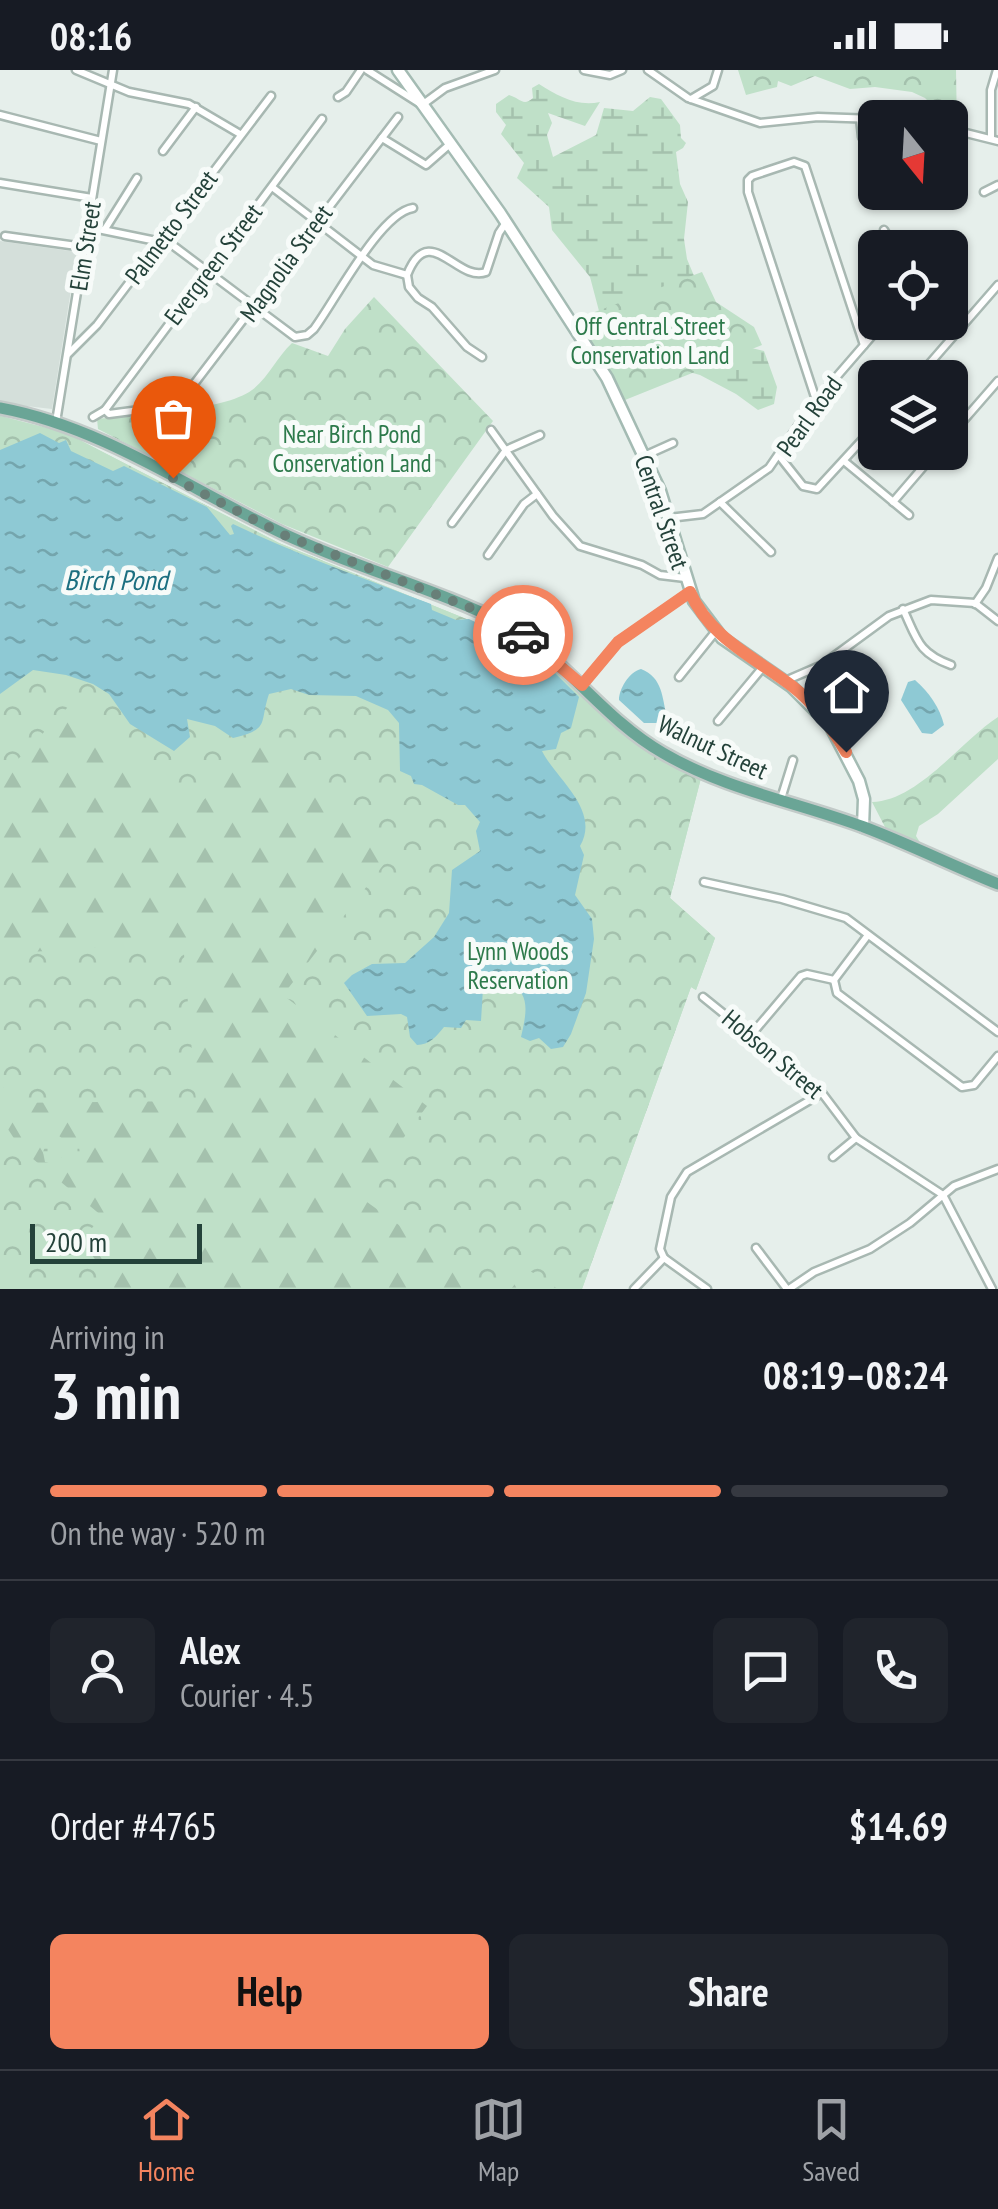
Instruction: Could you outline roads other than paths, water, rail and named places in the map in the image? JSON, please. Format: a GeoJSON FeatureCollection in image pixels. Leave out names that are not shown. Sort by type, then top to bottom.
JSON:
{"type":"FeatureCollection","features":[{"type":"Feature","properties":{"kind":"main road","name":"Walnut Street"},"geometry":{"type":"LineString","coordinates":[[0,408],[56,422],[116,448],[284,535],[481,612],[542,648],[628,729],[665,754],[780,803],[863,827],[998,884]]}},
{"type":"Feature","properties":{"kind":"street"},"geometry":{"type":"LineString","coordinates":[[76,70],[110,84],[196,107],[240,134]]}},
{"type":"Feature","properties":{"kind":"street","name":"Elm Street"},"geometry":{"type":"LineString","coordinates":[[56,422],[113,70]]}},
{"type":"Feature","properties":{"kind":"street"},"geometry":{"type":"LineString","coordinates":[[338,97],[364,70],[382,74],[422,105],[446,88],[478,73],[495,70]]}},
{"type":"Feature","properties":{"kind":"street","name":"Central Street"},"geometry":{"type":"LineString","coordinates":[[398,70],[506,223],[602,370],[669,518],[690,592],[716,630],[813,706],[846,752],[864,799],[863,827]]}},
{"type":"Feature","properties":{"kind":"street"},"geometry":{"type":"LineString","coordinates":[[584,70],[610,75],[622,70]]}},
{"type":"Feature","properties":{"kind":"street"},"geometry":{"type":"LineString","coordinates":[[648,70],[690,99],[760,123],[808,117],[858,118]]}},
{"type":"Feature","properties":{"kind":"street"},"geometry":{"type":"LineString","coordinates":[[690,99],[710,90],[718,70]]}},
{"type":"Feature","properties":{"kind":"street"},"geometry":{"type":"LineString","coordinates":[[968,134],[994,140],[990,90],[997,70]]}},
{"type":"Feature","properties":{"kind":"street","name":"Palmetto Street"},"geometry":{"type":"LineString","coordinates":[[68,354],[96,324],[271,96]]}},
{"type":"Feature","properties":{"kind":"street"},"geometry":{"type":"LineString","coordinates":[[162,151],[196,107]]}},
{"type":"Feature","properties":{"kind":"street"},"geometry":{"type":"LineString","coordinates":[[0,115],[102,141]]}},
{"type":"Feature","properties":{"kind":"street","name":"Magnolia Street"},"geometry":{"type":"LineString","coordinates":[[105,410],[109,414],[174,408],[398,117]]}},
{"type":"Feature","properties":{"kind":"street","name":"Evergreen Street"},"geometry":{"type":"LineString","coordinates":[[105,410],[322,119]]}},
{"type":"Feature","properties":{"kind":"street"},"geometry":{"type":"LineString","coordinates":[[382,138],[426,165],[450,144]]}},
{"type":"Feature","properties":{"kind":"street"},"geometry":{"type":"LineString","coordinates":[[816,400],[747,184],[750,177],[794,162],[804,164],[864,345]]}},
{"type":"Feature","properties":{"kind":"street"},"geometry":{"type":"LineString","coordinates":[[105,229],[137,178]]}},
{"type":"Feature","properties":{"kind":"street"},"geometry":{"type":"LineString","coordinates":[[0,182],[92,198]]}},
{"type":"Feature","properties":{"kind":"street"},"geometry":{"type":"LineString","coordinates":[[984,192],[998,184]]}},
{"type":"Feature","properties":{"kind":"street"},"geometry":{"type":"LineString","coordinates":[[272,187],[382,270],[406,275]]}},
{"type":"Feature","properties":{"kind":"street"},"geometry":{"type":"LineString","coordinates":[[88,227],[171,244],[295,337],[301,337],[314,329],[392,219],[413,208]]}},
{"type":"Feature","properties":{"kind":"street"},"geometry":{"type":"LineString","coordinates":[[482,357],[467,347],[432,306],[418,298],[409,288],[406,275],[418,256],[428,252],[438,253],[472,274],[486,272],[506,223]]}},
{"type":"Feature","properties":{"kind":"street"},"geometry":{"type":"LineString","coordinates":[[5,236],[84,247]]}},
{"type":"Feature","properties":{"kind":"street"},"geometry":{"type":"LineString","coordinates":[[934,360],[998,286]]}},
{"type":"Feature","properties":{"kind":"street","name":"Pearl Road"},"geometry":{"type":"LineString","coordinates":[[669,518],[700,515],[765,472],[816,400],[868,340]]}},
{"type":"Feature","properties":{"kind":"street"},"geometry":{"type":"LineString","coordinates":[[968,415],[998,381]]}},
{"type":"Feature","properties":{"kind":"street"},"geometry":{"type":"LineString","coordinates":[[93,417],[105,410]]}},
{"type":"Feature","properties":{"kind":"street"},"geometry":{"type":"LineString","coordinates":[[491,430],[580,546],[642,565],[660,575],[685,578]]}},
{"type":"Feature","properties":{"kind":"street"},"geometry":{"type":"LineString","coordinates":[[452,523],[506,450],[540,435]]}},
{"type":"Feature","properties":{"kind":"street"},"geometry":{"type":"LineString","coordinates":[[644,456],[673,443]]}},
{"type":"Feature","properties":{"kind":"street"},"geometry":{"type":"LineString","coordinates":[[780,456],[804,486],[813,490],[821,487],[858,445]]}},
{"type":"Feature","properties":{"kind":"street"},"geometry":{"type":"LineString","coordinates":[[844,461],[909,515]]}},
{"type":"Feature","properties":{"kind":"street"},"geometry":{"type":"LineString","coordinates":[[893,502],[921,470]]}},
{"type":"Feature","properties":{"kind":"street"},"geometry":{"type":"LineString","coordinates":[[488,555],[524,504],[537,494]]}},
{"type":"Feature","properties":{"kind":"street"},"geometry":{"type":"LineString","coordinates":[[720,502],[770,552]]}},
{"type":"Feature","properties":{"kind":"street"},"geometry":{"type":"LineString","coordinates":[[976,604],[998,558]]}},
{"type":"Feature","properties":{"kind":"street"},"geometry":{"type":"LineString","coordinates":[[582,685],[618,642],[690,592]]}},
{"type":"Feature","properties":{"kind":"street"},"geometry":{"type":"LineString","coordinates":[[518,632],[540,600]]}},
{"type":"Feature","properties":{"kind":"street"},"geometry":{"type":"LineString","coordinates":[[784,682],[822,665],[903,609],[932,600],[976,604],[998,621]]}},
{"type":"Feature","properties":{"kind":"street"},"geometry":{"type":"LineString","coordinates":[[903,609],[922,650],[931,658],[951,664]]}},
{"type":"Feature","properties":{"kind":"street"},"geometry":{"type":"LineString","coordinates":[[679,677],[716,630]]}},
{"type":"Feature","properties":{"kind":"street"},"geometry":{"type":"LineString","coordinates":[[718,722],[762,666]]}},
{"type":"Feature","properties":{"kind":"street"},"geometry":{"type":"LineString","coordinates":[[780,803],[792,760]]}},
{"type":"Feature","properties":{"kind":"street"},"geometry":{"type":"LineString","coordinates":[[704,882],[837,914],[998,1032]]}},
{"type":"Feature","properties":{"kind":"street"},"geometry":{"type":"LineString","coordinates":[[834,980],[868,935]]}},
{"type":"Feature","properties":{"kind":"street"},"geometry":{"type":"LineString","coordinates":[[751,1035],[801,976],[834,980]]}},
{"type":"Feature","properties":{"kind":"street"},"geometry":{"type":"LineString","coordinates":[[834,980],[837,993],[962,1086],[974,1085],[998,1056]]}},
{"type":"Feature","properties":{"kind":"street","name":"Hobson Street"},"geometry":{"type":"LineString","coordinates":[[703,997],[822,1093],[856,1138],[943,1195],[992,1289]]}},
{"type":"Feature","properties":{"kind":"street"},"geometry":{"type":"LineString","coordinates":[[707,1289],[664,1258],[660,1249],[670,1197],[687,1172],[822,1093]]}},
{"type":"Feature","properties":{"kind":"street"},"geometry":{"type":"LineString","coordinates":[[833,1157],[856,1138]]}},
{"type":"Feature","properties":{"kind":"street"},"geometry":{"type":"LineString","coordinates":[[756,1248],[788,1289],[814,1272],[870,1250],[954,1186],[998,1168]]}},
{"type":"Feature","properties":{"kind":"street"},"geometry":{"type":"LineString","coordinates":[[634,1289],[664,1258]]}},
{"type":"Feature","properties":{"kind":"water","name":"Birch Pond"},"geometry":{"type":"Polygon","coordinates":[[[40,433],[59,443],[66,440],[71,451],[113,471],[124,466],[207,507],[230,535],[234,534],[233,524],[431,604],[432,610],[456,620],[469,619],[514,641],[542,660],[579,697],[571,728],[561,733],[556,749],[542,751],[574,796],[585,820],[580,846],[584,855],[575,895],[592,919],[594,939],[586,993],[563,1047],[551,1049],[539,1038],[530,1041],[521,1037],[523,995],[501,980],[483,988],[481,1021],[466,1020],[461,1028],[444,1027],[421,1045],[410,1037],[407,1017],[367,1016],[344,983],[372,964],[405,963],[434,937],[449,913],[452,870],[480,851],[476,831],[480,822],[465,805],[414,784],[411,776],[400,771],[399,723],[388,710],[356,696],[309,695],[291,689],[269,694],[262,724],[245,735],[233,738],[215,726],[187,719],[190,737],[174,751],[130,724],[109,694],[66,675],[33,670],[0,694],[0,450],[40,433]]]}},
{"type":"Feature","properties":{"kind":"water"},"geometry":{"type":"Polygon","coordinates":[[[641,669],[654,678],[660,689],[667,718],[663,723],[644,723],[619,700],[626,682],[641,669]]]}},
{"type":"Feature","properties":{"kind":"water"},"geometry":{"type":"Polygon","coordinates":[[[915,680],[933,701],[944,725],[932,734],[922,733],[901,700],[908,682],[915,680]]]}},
{"type":"Feature","properties":{"kind":"park label","name":"Off Central Street Conservation Land"},"geometry":{"type":"Point","coordinates":[650,340]}},
{"type":"Feature","properties":{"kind":"park label","name":"Near Birch Pond Conservation Land"},"geometry":{"type":"Point","coordinates":[352,448]}},
{"type":"Feature","properties":{"kind":"park label","name":"Lynn Woods Reservation"},"geometry":{"type":"Point","coordinates":[518,966]}}]}
